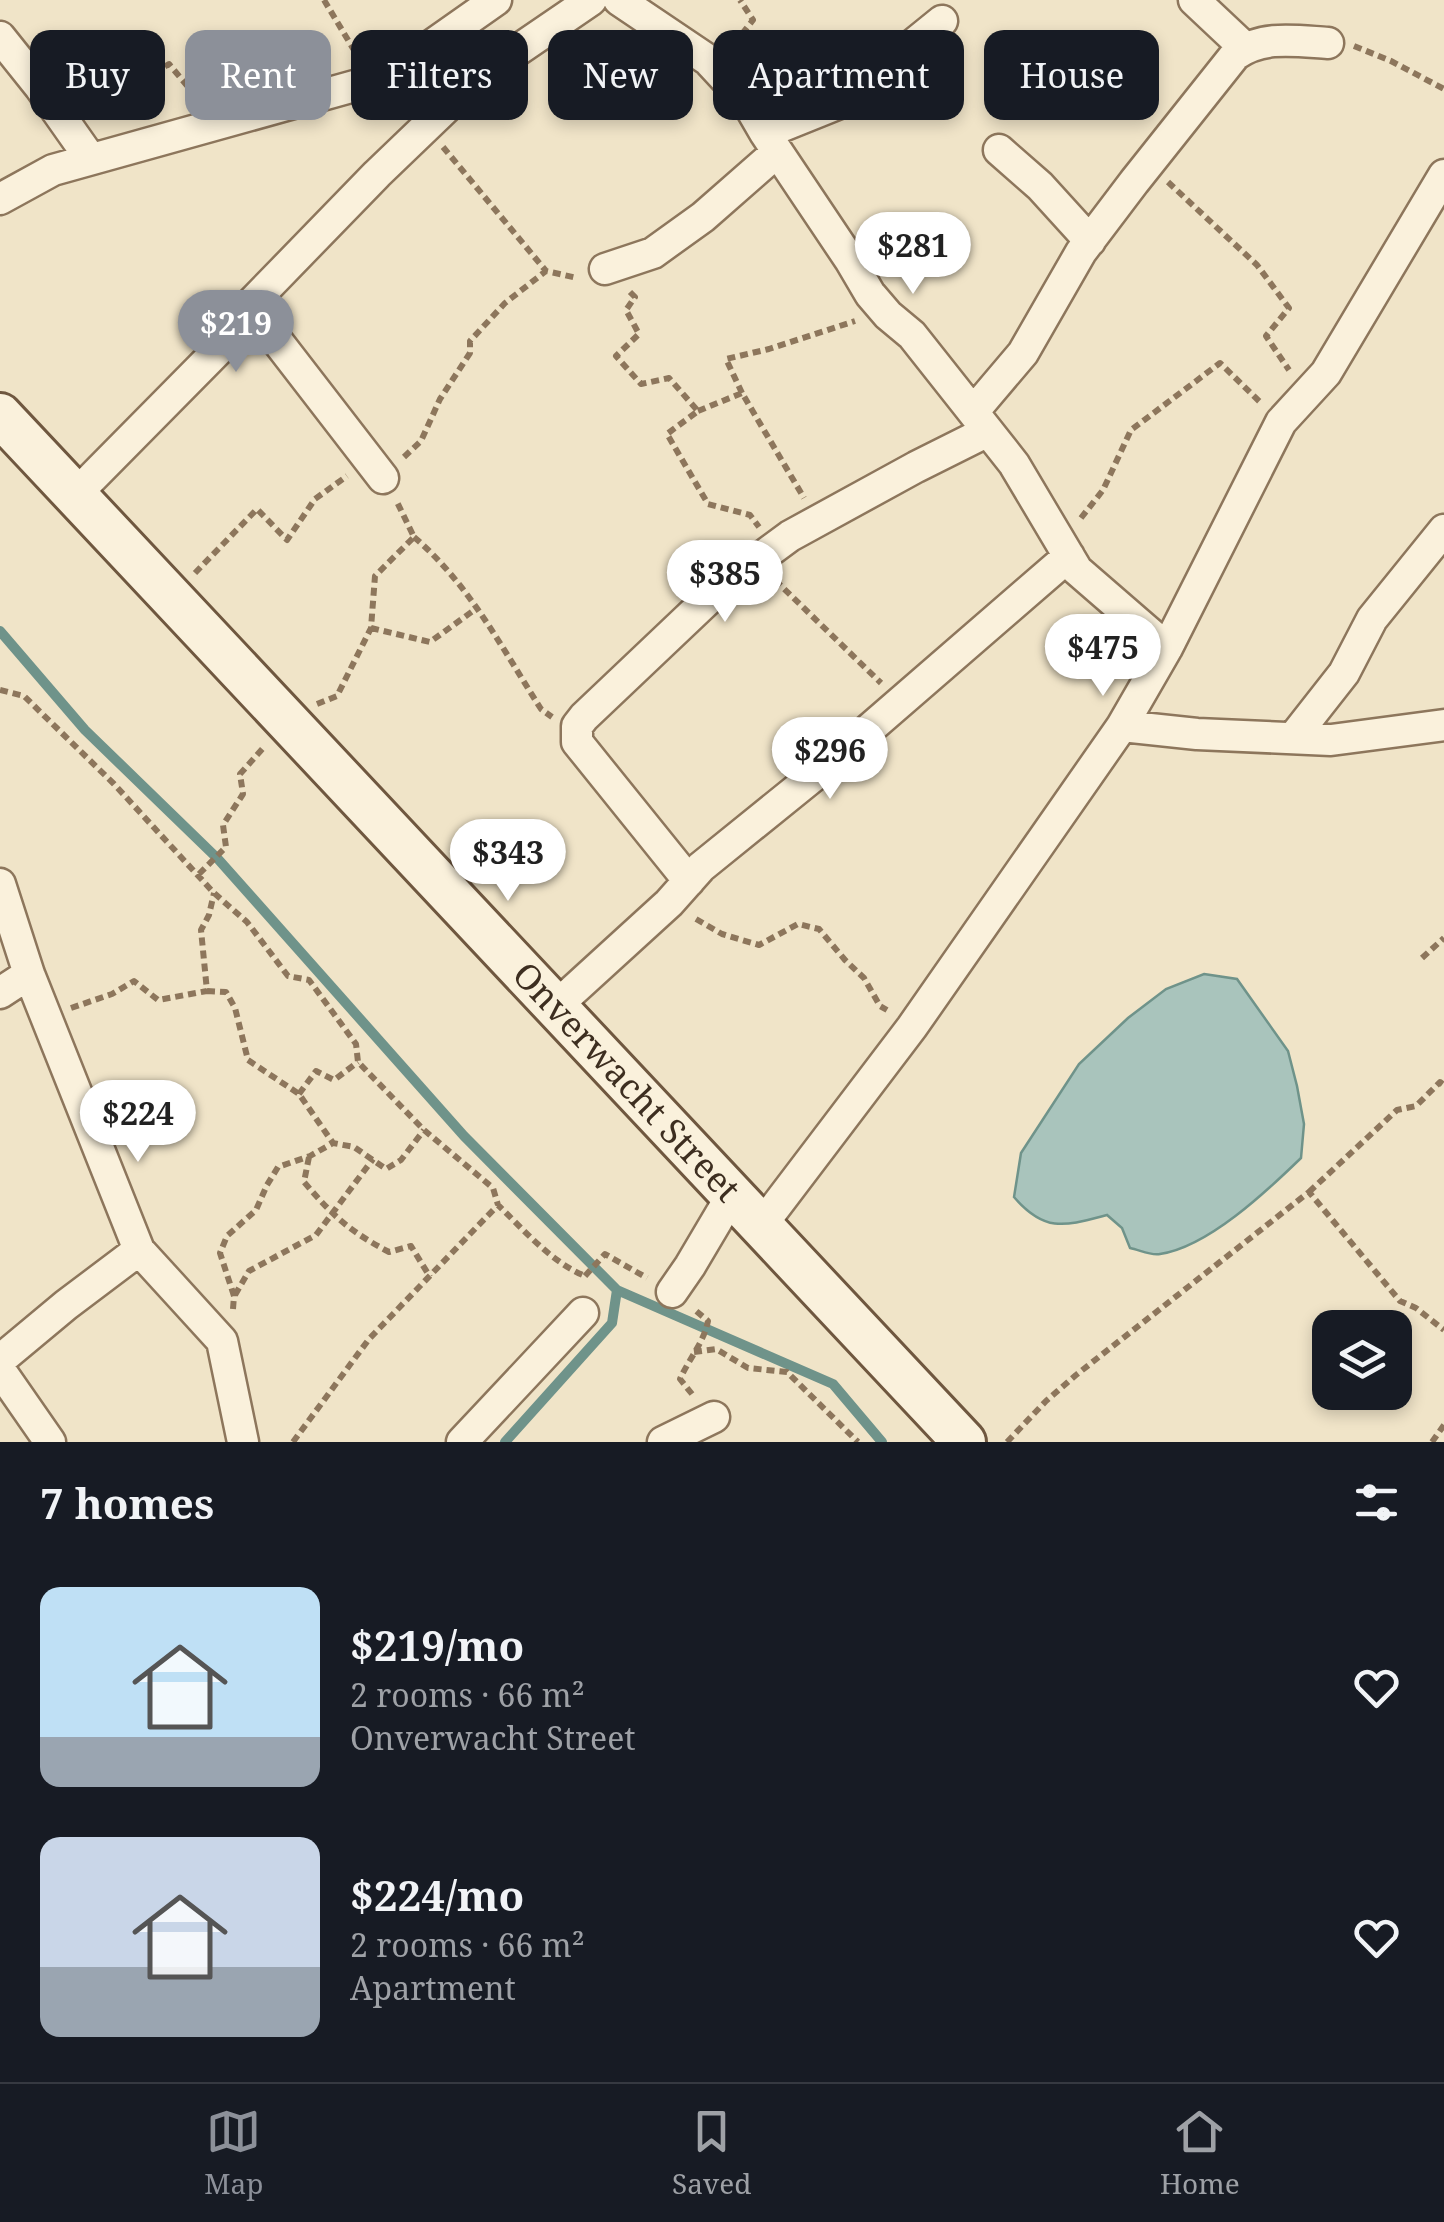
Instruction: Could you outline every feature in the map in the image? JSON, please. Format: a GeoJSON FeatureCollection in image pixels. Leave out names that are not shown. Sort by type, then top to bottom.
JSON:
{"type":"FeatureCollection","features":[{"type":"Feature","properties":{"kind":"street"},"geometry":{"type":"LineString","coordinates":[[453,30],[496,0]]}},
{"type":"Feature","properties":{"kind":"street"},"geometry":{"type":"LineString","coordinates":[[619,0],[713,65]]}},
{"type":"Feature","properties":{"kind":"street"},"geometry":{"type":"LineString","coordinates":[[1194,0],[1244,48]]}},
{"type":"Feature","properties":{"kind":"street"},"geometry":{"type":"LineString","coordinates":[[220,350],[242,313],[426,126],[477,78],[586,1]]}},
{"type":"Feature","properties":{"kind":"street"},"geometry":{"type":"LineString","coordinates":[[605,269],[653,253],[702,217],[771,142],[842,102],[942,21]]}},
{"type":"Feature","properties":{"kind":"street"},"geometry":{"type":"LineString","coordinates":[[0,37],[30,76]]}},
{"type":"Feature","properties":{"kind":"street"},"geometry":{"type":"LineString","coordinates":[[679,892],[578,742],[577,726],[721,588],[766,554],[818,520],[916,466],[981,422],[1090,241],[1235,55],[1244,48],[1280,40],[1328,43]]}},
{"type":"Feature","properties":{"kind":"street"},"geometry":{"type":"LineString","coordinates":[[0,199],[52,170],[351,86]]}},
{"type":"Feature","properties":{"kind":"street"},"geometry":{"type":"LineString","coordinates":[[63,120],[90,158]]}},
{"type":"Feature","properties":{"kind":"street"},"geometry":{"type":"LineString","coordinates":[[758,120],[888,316],[912,335],[1014,464],[1077,570],[1167,648]]}},
{"type":"Feature","properties":{"kind":"street"},"geometry":{"type":"LineString","coordinates":[[998,150],[1040,186],[1090,241]]}},
{"type":"Feature","properties":{"kind":"street"},"geometry":{"type":"LineString","coordinates":[[761,1226],[912,1027],[1122,726],[1167,648],[1281,422],[1326,372],[1444,174]]}},
{"type":"Feature","properties":{"kind":"street"},"geometry":{"type":"LineString","coordinates":[[75,496],[246,325],[265,328],[383,478]]}},
{"type":"Feature","properties":{"kind":"street","name":"Onverwacht Street"},"geometry":{"type":"LineString","coordinates":[[0,416],[964,1442]]}},
{"type":"Feature","properties":{"kind":"street"},"geometry":{"type":"LineString","coordinates":[[1292,738],[1344,673],[1372,618],[1444,530]]}},
{"type":"Feature","properties":{"kind":"street"},"geometry":{"type":"LineString","coordinates":[[555,1007],[701,867],[838,757],[1066,549]]}},
{"type":"Feature","properties":{"kind":"street"},"geometry":{"type":"LineString","coordinates":[[1122,726],[1331,740],[1444,724]]}},
{"type":"Feature","properties":{"kind":"street"},"geometry":{"type":"LineString","coordinates":[[0,884],[46,1017],[139,1250],[222,1341],[243,1442]]}},
{"type":"Feature","properties":{"kind":"street"},"geometry":{"type":"LineString","coordinates":[[0,993],[30,974]]}},
{"type":"Feature","properties":{"kind":"street"},"geometry":{"type":"LineString","coordinates":[[672,1292],[732,1194]]}},
{"type":"Feature","properties":{"kind":"street"},"geometry":{"type":"LineString","coordinates":[[0,1360],[139,1250]]}},
{"type":"Feature","properties":{"kind":"street"},"geometry":{"type":"LineString","coordinates":[[462,1442],[583,1313]]}},
{"type":"Feature","properties":{"kind":"street"},"geometry":{"type":"LineString","coordinates":[[0,1371],[50,1442]]}},
{"type":"Feature","properties":{"kind":"street"},"geometry":{"type":"LineString","coordinates":[[663,1442],[711,1419]]}},
{"type":"Feature","properties":{"kind":"path"},"geometry":{"type":"LineString","coordinates":[[324,0],[351,43]]}},
{"type":"Feature","properties":{"kind":"path"},"geometry":{"type":"LineString","coordinates":[[740,0],[753,20],[745,30]]}},
{"type":"Feature","properties":{"kind":"path"},"geometry":{"type":"LineString","coordinates":[[1328,43],[1356,47],[1391,61],[1444,90]]}},
{"type":"Feature","properties":{"kind":"path"},"geometry":{"type":"LineString","coordinates":[[165,66],[169,64],[219,124]]}},
{"type":"Feature","properties":{"kind":"path"},"geometry":{"type":"LineString","coordinates":[[426,126],[546,271],[575,278],[605,269],[636,296],[626,310],[640,334],[616,356],[641,384],[669,378],[698,411]]}},
{"type":"Feature","properties":{"kind":"path"},"geometry":{"type":"LineString","coordinates":[[1178,126],[1161,176],[1257,265],[1289,308],[1266,336],[1306,395]]}},
{"type":"Feature","properties":{"kind":"path"},"geometry":{"type":"LineString","coordinates":[[171,598],[257,508],[287,540],[315,499],[349,475],[383,478],[421,441],[440,400],[470,352],[470,341],[504,303],[546,271]]}},
{"type":"Feature","properties":{"kind":"path"},"geometry":{"type":"LineString","coordinates":[[818,520],[742,394],[726,359],[853,322],[878,302]]}},
{"type":"Feature","properties":{"kind":"path"},"geometry":{"type":"LineString","coordinates":[[1066,549],[1103,490],[1131,430],[1220,363],[1281,422]]}},
{"type":"Feature","properties":{"kind":"path"},"geometry":{"type":"LineString","coordinates":[[742,394],[698,411],[667,434],[708,504],[750,515],[766,554],[838,638],[900,702]]}},
{"type":"Feature","properties":{"kind":"path"},"geometry":{"type":"LineString","coordinates":[[383,478],[414,536],[441,560],[541,708],[576,734]]}},
{"type":"Feature","properties":{"kind":"path"},"geometry":{"type":"LineString","coordinates":[[199,874],[226,846],[224,824],[242,794],[240,774],[262,752],[283,717],[337,696],[370,628],[375,576],[414,536]]}},
{"type":"Feature","properties":{"kind":"path"},"geometry":{"type":"LineString","coordinates":[[370,628],[430,642],[476,608]]}},
{"type":"Feature","properties":{"kind":"path"},"geometry":{"type":"LineString","coordinates":[[0,690],[24,696],[114,784],[214,893],[247,922],[288,976],[309,980],[356,1044],[358,1062],[424,1130],[493,1188],[498,1205],[536,1241],[574,1272],[585,1276],[605,1254],[672,1292]]}},
{"type":"Feature","properties":{"kind":"path"},"geometry":{"type":"LineString","coordinates":[[679,892],[722,934],[759,946],[798,924],[820,929],[864,978],[880,1006],[912,1027]]}},
{"type":"Feature","properties":{"kind":"path"},"geometry":{"type":"LineString","coordinates":[[207,991],[201,930],[210,915],[214,893]]}},
{"type":"Feature","properties":{"kind":"path"},"geometry":{"type":"LineString","coordinates":[[1422,958],[1444,938]]}},
{"type":"Feature","properties":{"kind":"path"},"geometry":{"type":"LineString","coordinates":[[46,1017],[112,994],[134,981],[158,1000],[207,991],[226,992],[248,1060],[299,1094],[333,1143]]}},
{"type":"Feature","properties":{"kind":"path"},"geometry":{"type":"LineString","coordinates":[[299,1094],[316,1070],[334,1080],[358,1062]]}},
{"type":"Feature","properties":{"kind":"path"},"geometry":{"type":"LineString","coordinates":[[1007,1442],[1076,1374],[1309,1192],[1397,1110],[1416,1106],[1440,1082],[1444,1085]]}},
{"type":"Feature","properties":{"kind":"path"},"geometry":{"type":"LineString","coordinates":[[222,1341],[232,1322],[234,1296],[220,1253],[227,1236],[256,1210],[278,1167],[333,1143],[354,1146],[386,1168],[401,1160],[424,1130]]}},
{"type":"Feature","properties":{"kind":"path"},"geometry":{"type":"LineString","coordinates":[[310,1156],[304,1182],[332,1214],[357,1235],[388,1252],[412,1246],[430,1277]]}},
{"type":"Feature","properties":{"kind":"path"},"geometry":{"type":"LineString","coordinates":[[234,1296],[249,1271],[316,1235],[373,1159]]}},
{"type":"Feature","properties":{"kind":"path"},"geometry":{"type":"LineString","coordinates":[[1309,1192],[1400,1300],[1444,1330]]}},
{"type":"Feature","properties":{"kind":"path"},"geometry":{"type":"LineString","coordinates":[[293,1442],[369,1339],[498,1205]]}},
{"type":"Feature","properties":{"kind":"path"},"geometry":{"type":"LineString","coordinates":[[708,1321],[704,1338],[680,1379],[711,1419]]}},
{"type":"Feature","properties":{"kind":"path"},"geometry":{"type":"LineString","coordinates":[[693,1352],[716,1349],[748,1368],[787,1372],[858,1442]]}},
{"type":"Feature","properties":{"kind":"path"},"geometry":{"type":"LineString","coordinates":[[1432,1442],[1444,1424]]}},
{"type":"Feature","properties":{"kind":"water"},"geometry":{"type":"Polygon","coordinates":[[[1204,974],[1237,979],[1288,1051],[1304,1124],[1301,1158],[1217,1229],[1198,1241],[1160,1254],[1130,1248],[1122,1228],[1107,1215],[1067,1224],[1036,1217],[1014,1197],[1021,1153],[1079,1064],[1166,989],[1204,974]]]}},
{"type":"Feature","properties":{"kind":"waterway"},"geometry":{"type":"LineString","coordinates":[[0,631],[85,730],[218,859],[464,1136],[617,1290],[612,1323],[505,1442]]}},
{"type":"Feature","properties":{"kind":"waterway"},"geometry":{"type":"LineString","coordinates":[[617,1290],[833,1384],[882,1442]]}}]}
